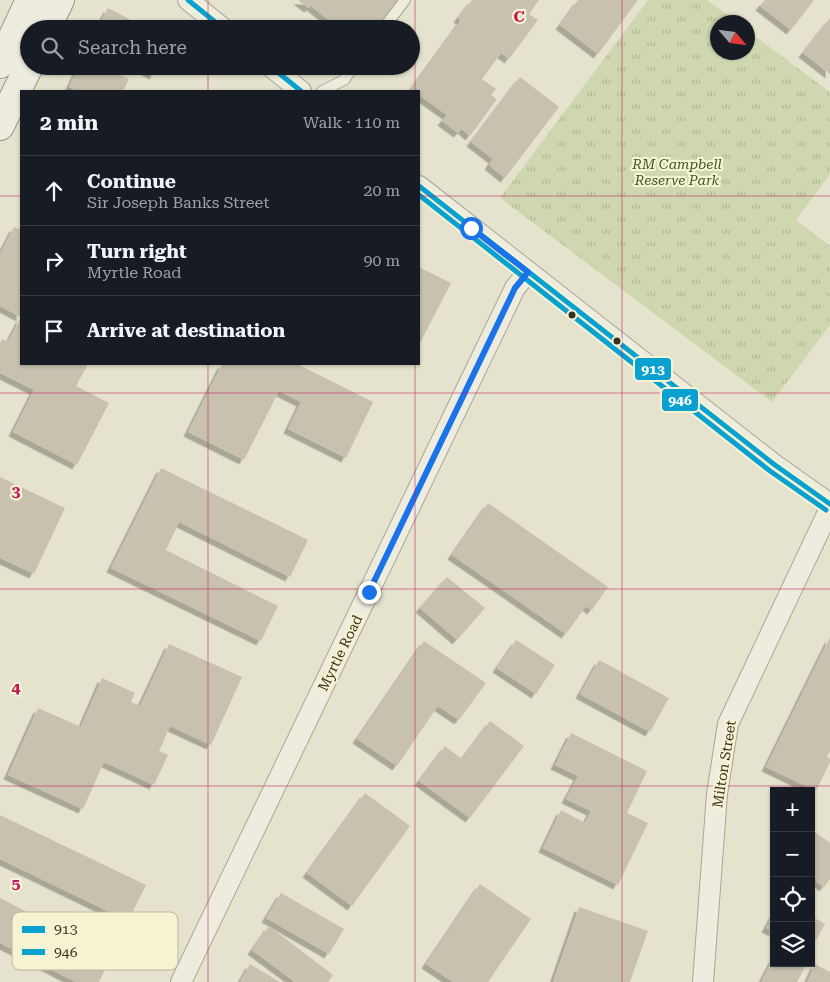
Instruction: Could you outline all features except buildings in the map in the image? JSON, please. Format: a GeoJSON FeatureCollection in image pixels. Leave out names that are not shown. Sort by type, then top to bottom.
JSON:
{"type":"FeatureCollection","features":[{"type":"Feature","properties":{"kind":"main road"},"geometry":{"type":"LineString","coordinates":[[21,20],[30,0]]}},
{"type":"Feature","properties":{"kind":"main road"},"geometry":{"type":"LineString","coordinates":[[50,20],[60,0]]}},
{"type":"Feature","properties":{"kind":"main road"},"geometry":{"type":"LineString","coordinates":[[0,64],[20,21]]}},
{"type":"Feature","properties":{"kind":"main road"},"geometry":{"type":"LineString","coordinates":[[0,126],[25,75]]}},
{"type":"Feature","properties":{"kind":"street"},"geometry":{"type":"LineString","coordinates":[[188,0],[213,20]]}},
{"type":"Feature","properties":{"kind":"street"},"geometry":{"type":"LineString","coordinates":[[281,75],[300,90]]}},
{"type":"Feature","properties":{"kind":"street"},"geometry":{"type":"LineString","coordinates":[[420,187],[775,465],[830,504]]}},
{"type":"Feature","properties":{"kind":"street","name":"Myrtle Road"},"geometry":{"type":"LineString","coordinates":[[181,982],[515,288],[528,272]]}},
{"type":"Feature","properties":{"kind":"street","name":"Milton Street"},"geometry":{"type":"LineString","coordinates":[[703,982],[717,794],[728,724],[830,508]]}},
{"type":"Feature","properties":{"kind":"lane"},"geometry":{"type":"LineString","coordinates":[[390,20],[405,0]]}},
{"type":"Feature","properties":{"kind":"lane"},"geometry":{"type":"LineString","coordinates":[[324,90],[344,80],[348,75]]}},
{"type":"Feature","properties":{"kind":"green space","name":"RM Campbell Reserve Park"},"geometry":{"type":"Polygon","coordinates":[[[648,0],[707,0],[727,15],[710,15],[710,60],[755,60],[755,36],[830,92],[830,174],[796,220],[830,246],[830,325],[772,402],[500,198],[648,0]]]}},
{"type":"Feature","properties":{"kind":"transit line","name":"913"},"geometry":{"type":"LineString","coordinates":[[188,0],[213,20]]}},
{"type":"Feature","properties":{"kind":"transit line","name":"913"},"geometry":{"type":"LineString","coordinates":[[281,75],[300,90]]}},
{"type":"Feature","properties":{"kind":"transit line","name":"913"},"geometry":{"type":"LineString","coordinates":[[420,187],[775,465],[830,504]]}},
{"type":"Feature","properties":{"kind":"transit line","name":"946"},"geometry":{"type":"LineString","coordinates":[[420,196],[770,471],[826,510]]}},
{"type":"Feature","properties":{"kind":"route"},"geometry":{"type":"LineString","coordinates":[[369,592],[515,288],[528,272],[471,228]]}}]}
